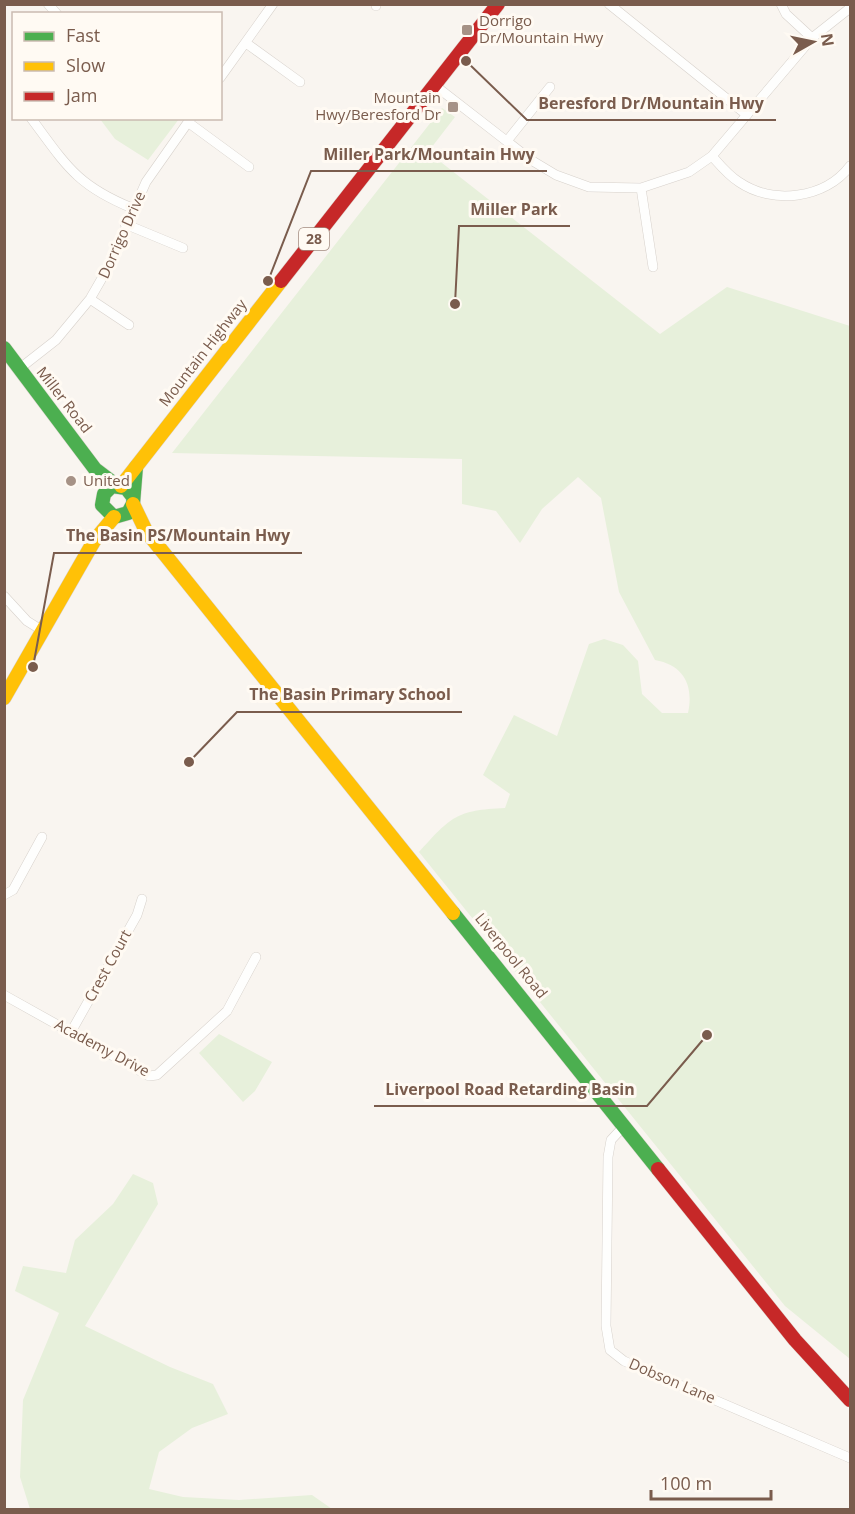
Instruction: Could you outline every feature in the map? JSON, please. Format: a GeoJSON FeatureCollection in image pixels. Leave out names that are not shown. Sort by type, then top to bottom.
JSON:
{"type":"FeatureCollection","features":[{"type":"Feature","properties":{"kind":"main road","name":"Mountain Highway"},"geometry":{"type":"LineString","coordinates":[[118,486],[136,467],[433,84],[498,4]]}},
{"type":"Feature","properties":{"kind":"main road","name":"Miller Road"},"geometry":{"type":"LineString","coordinates":[[4,348],[98,472],[118,486]]}},
{"type":"Feature","properties":{"kind":"main road"},"geometry":{"type":"LineString","coordinates":[[113,515],[126,515],[133,501],[136,467]]}},
{"type":"Feature","properties":{"kind":"main road","name":"Miller Road"},"geometry":{"type":"LineString","coordinates":[[98,472],[104,494]]}},
{"type":"Feature","properties":{"kind":"main road"},"geometry":{"type":"LineString","coordinates":[[118,486],[133,501]]}},
{"type":"Feature","properties":{"kind":"main road","name":"28"},"geometry":{"type":"LineString","coordinates":[[104,494],[118,486]]}},
{"type":"Feature","properties":{"kind":"main road"},"geometry":{"type":"LineString","coordinates":[[104,494],[102,499],[113,515]]}},
{"type":"Feature","properties":{"kind":"main road","name":"Liverpool Road"},"geometry":{"type":"LineString","coordinates":[[133,501],[146,531],[625,1125],[795,1340],[850,1400]]}},
{"type":"Feature","properties":{"kind":"main road"},"geometry":{"type":"LineString","coordinates":[[4,698],[94,541],[113,515]]}},
{"type":"Feature","properties":{"kind":"main road","name":"Liverpool Road"},"geometry":{"type":"LineString","coordinates":[[113,515],[146,531]]}},
{"type":"Feature","properties":{"kind":"street"},"geometry":{"type":"LineString","coordinates":[[609,4],[747,115]]}},
{"type":"Feature","properties":{"kind":"street"},"geometry":{"type":"LineString","coordinates":[[781,4],[786,14],[812,38]]}},
{"type":"Feature","properties":{"kind":"street"},"geometry":{"type":"LineString","coordinates":[[222,75],[270,6]]}},
{"type":"Feature","properties":{"kind":"street"},"geometry":{"type":"LineString","coordinates":[[433,84],[507,141],[556,175],[589,187],[641,188],[689,172],[712,156],[812,38],[850,8]]}},
{"type":"Feature","properties":{"kind":"street"},"geometry":{"type":"LineString","coordinates":[[246,43],[300,82]]}},
{"type":"Feature","properties":{"kind":"street"},"geometry":{"type":"LineString","coordinates":[[507,141],[550,87]]}},
{"type":"Feature","properties":{"kind":"street"},"geometry":{"type":"LineString","coordinates":[[33,120],[81,181],[106,197],[132,208]]}},
{"type":"Feature","properties":{"kind":"street"},"geometry":{"type":"LineString","coordinates":[[190,121],[249,167]]}},
{"type":"Feature","properties":{"kind":"street","name":"Dorrigo Drive"},"geometry":{"type":"LineString","coordinates":[[19,369],[56,340],[90,299],[109,266],[132,208],[146,182],[190,121]]}},
{"type":"Feature","properties":{"kind":"street"},"geometry":{"type":"LineString","coordinates":[[712,156],[739,183],[772,195],[811,193],[836,180],[850,169]]}},
{"type":"Feature","properties":{"kind":"street"},"geometry":{"type":"LineString","coordinates":[[641,188],[652,267]]}},
{"type":"Feature","properties":{"kind":"street"},"geometry":{"type":"LineString","coordinates":[[125,224],[183,248]]}},
{"type":"Feature","properties":{"kind":"street"},"geometry":{"type":"LineString","coordinates":[[90,299],[129,325]]}},
{"type":"Feature","properties":{"kind":"street"},"geometry":{"type":"LineString","coordinates":[[4,596],[27,621],[43,631]]}},
{"type":"Feature","properties":{"kind":"street"},"geometry":{"type":"LineString","coordinates":[[4,895],[13,890],[42,837]]}},
{"type":"Feature","properties":{"kind":"street","name":"Crest Court"},"geometry":{"type":"LineString","coordinates":[[71,1032],[137,915],[142,899]]}},
{"type":"Feature","properties":{"kind":"street","name":"Academy Drive"},"geometry":{"type":"LineString","coordinates":[[4,995],[149,1076],[157,1075],[227,1011],[256,957]]}},
{"type":"Feature","properties":{"kind":"street","name":"Dobson Lane"},"geometry":{"type":"LineString","coordinates":[[625,1125],[611,1140],[608,1157],[606,1326],[610,1350],[624,1360],[850,1458]]}},
{"type":"Feature","properties":{"kind":"green space"},"geometry":{"type":"Polygon","coordinates":[[[442,108],[455,117],[428,152],[660,334],[727,287],[850,326],[850,1359],[785,1306],[419,852],[447,823],[456,818],[475,811],[505,808],[510,794],[483,775],[514,715],[557,736],[589,644],[604,639],[623,645],[638,661],[642,694],[662,713],[688,713],[689,694],[685,678],[673,667],[655,660],[619,592],[601,498],[578,477],[542,509],[520,543],[496,511],[462,504],[462,459],[172,453],[442,108]]]}},
{"type":"Feature","properties":{"kind":"green space"},"geometry":{"type":"Polygon","coordinates":[[[101,120],[178,120],[148,160],[115,139],[101,120]]]}},
{"type":"Feature","properties":{"kind":"green space"},"geometry":{"type":"Polygon","coordinates":[[[219,1034],[272,1062],[255,1091],[243,1102],[199,1053],[219,1034]]]}},
{"type":"Feature","properties":{"kind":"green space"},"geometry":{"type":"Polygon","coordinates":[[[133,1174],[153,1183],[158,1204],[85,1326],[170,1367],[213,1384],[228,1414],[192,1428],[159,1452],[149,1489],[183,1497],[239,1500],[312,1495],[332,1509],[30,1509],[20,1477],[23,1400],[59,1313],[15,1291],[23,1266],[66,1273],[75,1240],[113,1204],[133,1174]]]}},
{"type":"Feature","properties":{"kind":"traffic: fast"},"geometry":{"type":"LineString","coordinates":[[4,348],[95,469],[116,485]]}},
{"type":"Feature","properties":{"kind":"traffic: fast"},"geometry":{"type":"LineString","coordinates":[[133,497],[126,488],[112,486],[104,494],[102,505],[114,517],[128,513],[133,504],[136,467]]}},
{"type":"Feature","properties":{"kind":"traffic: fast"},"geometry":{"type":"LineString","coordinates":[[453,913],[658,1169]]}},
{"type":"Feature","properties":{"kind":"traffic: slow"},"geometry":{"type":"LineString","coordinates":[[121,486],[281,281]]}},
{"type":"Feature","properties":{"kind":"traffic: slow"},"geometry":{"type":"LineString","coordinates":[[133,504],[146,531],[453,913]]}},
{"type":"Feature","properties":{"kind":"traffic: slow"},"geometry":{"type":"LineString","coordinates":[[4,698],[94,541],[114,517]]}},
{"type":"Feature","properties":{"kind":"traffic: jam"},"geometry":{"type":"LineString","coordinates":[[281,281],[498,4]]}},
{"type":"Feature","properties":{"kind":"traffic: jam"},"geometry":{"type":"LineString","coordinates":[[658,1169],[795,1340],[850,1400]]}},
{"type":"Feature","properties":{"kind":"place","name":"Dorrigo Dr/Mountain Hwy"},"geometry":{"type":"Point","coordinates":[467,30]}},
{"type":"Feature","properties":{"kind":"place","name":"Beresford Dr/Mountain Hwy"},"geometry":{"type":"Point","coordinates":[466,61]}},
{"type":"Feature","properties":{"kind":"place","name":"Mountain Hwy/Beresford Dr"},"geometry":{"type":"Point","coordinates":[453,107]}},
{"type":"Feature","properties":{"kind":"place","name":"Miller Park/Mountain Hwy"},"geometry":{"type":"Point","coordinates":[268,281]}},
{"type":"Feature","properties":{"kind":"place","name":"Miller Park"},"geometry":{"type":"Point","coordinates":[455,304]}},
{"type":"Feature","properties":{"kind":"place","name":"United"},"geometry":{"type":"Point","coordinates":[71,481]}},
{"type":"Feature","properties":{"kind":"place","name":"The Basin PS/Mountain Hwy"},"geometry":{"type":"Point","coordinates":[33,667]}},
{"type":"Feature","properties":{"kind":"place","name":"The Basin Primary School"},"geometry":{"type":"Point","coordinates":[189,762]}},
{"type":"Feature","properties":{"kind":"place","name":"Liverpool Road Retarding Basin"},"geometry":{"type":"Point","coordinates":[707,1035]}}]}
